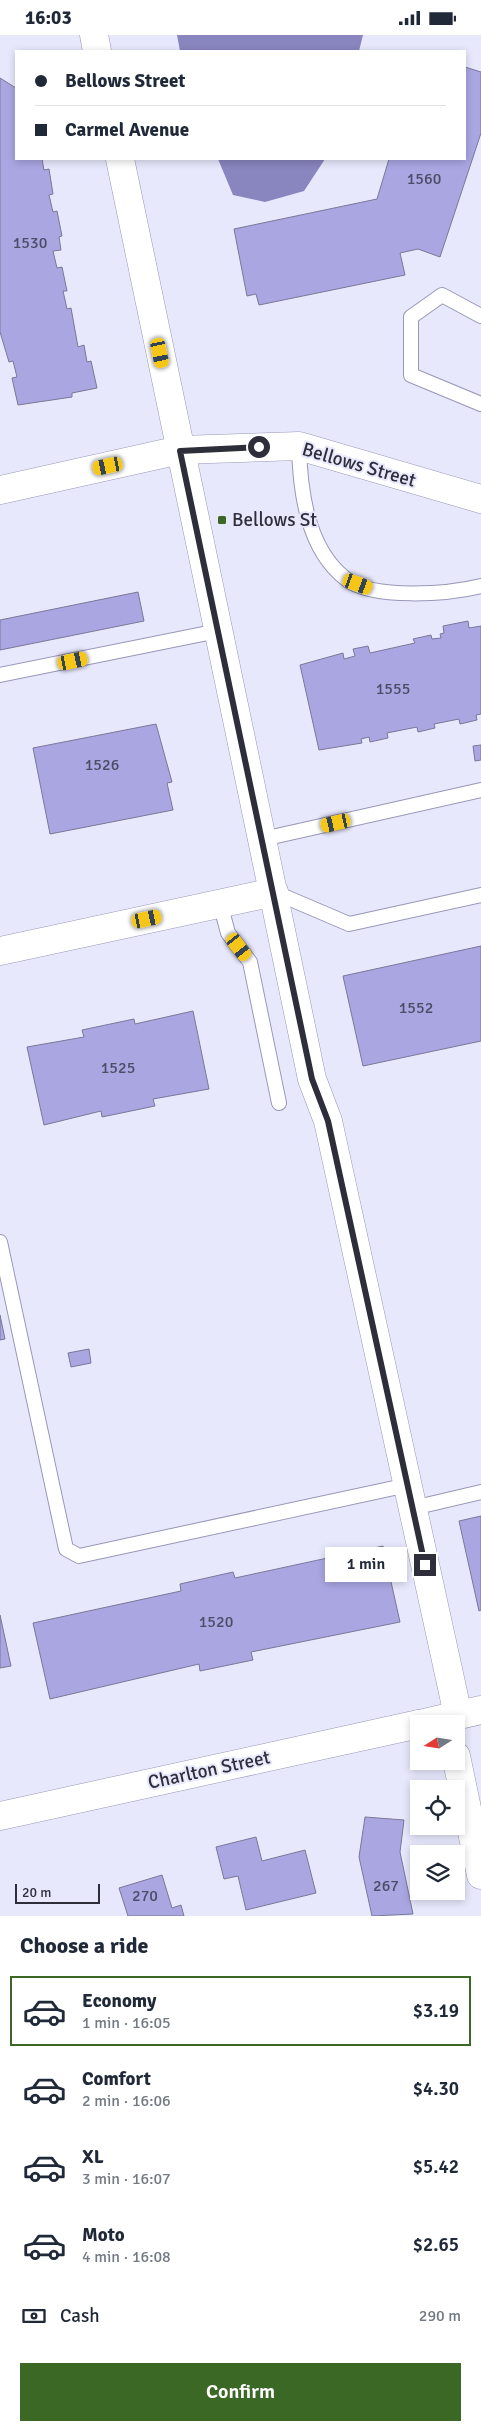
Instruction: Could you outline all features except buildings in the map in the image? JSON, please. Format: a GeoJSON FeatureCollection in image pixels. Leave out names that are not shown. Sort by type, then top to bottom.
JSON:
{"type":"FeatureCollection","features":[{"type":"Feature","properties":{"kind":"street"},"geometry":{"type":"LineString","coordinates":[[94,35],[97,50]]}},
{"type":"Feature","properties":{"kind":"street"},"geometry":{"type":"LineString","coordinates":[[120,160],[312,1079],[328,1121],[459,1715]]}},
{"type":"Feature","properties":{"kind":"street","name":"Bellows Street"},"geometry":{"type":"LineString","coordinates":[[0,489],[180,451],[299,446],[481,499]]}},
{"type":"Feature","properties":{"kind":"street"},"geometry":{"type":"LineString","coordinates":[[0,951],[274,892]]}},
{"type":"Feature","properties":{"kind":"street","name":"Charlton Street"},"geometry":{"type":"LineString","coordinates":[[0,1816],[410,1726]]}},
{"type":"Feature","properties":{"kind":"street"},"geometry":{"type":"LineString","coordinates":[[459,1770],[481,1875]]}},
{"type":"Feature","properties":{"kind":"lane"},"geometry":{"type":"LineString","coordinates":[[481,316],[442,295],[411,317],[411,375],[481,403]]}},
{"type":"Feature","properties":{"kind":"lane"},"geometry":{"type":"LineString","coordinates":[[299,446],[301,480],[310,523],[322,550],[333,567],[348,580],[367,588],[410,593],[442,593],[481,586]]}},
{"type":"Feature","properties":{"kind":"lane"},"geometry":{"type":"LineString","coordinates":[[0,675],[218,631]]}},
{"type":"Feature","properties":{"kind":"lane"},"geometry":{"type":"LineString","coordinates":[[263,839],[481,790]]}},
{"type":"Feature","properties":{"kind":"lane"},"geometry":{"type":"LineString","coordinates":[[274,892],[349,924],[481,895]]}},
{"type":"Feature","properties":{"kind":"lane"},"geometry":{"type":"LineString","coordinates":[[220,903],[228,933],[250,962],[279,1103]]}},
{"type":"Feature","properties":{"kind":"lane"},"geometry":{"type":"LineString","coordinates":[[0,1242],[66,1549],[79,1556],[410,1497],[481,1492]]}},
{"type":"Feature","properties":{"kind":"shaded area"},"geometry":{"type":"Polygon","coordinates":[[[177,35],[363,35],[359,50],[180,50],[177,35]]]}},
{"type":"Feature","properties":{"kind":"shaded area"},"geometry":{"type":"Polygon","coordinates":[[[218,160],[324,160],[304,191],[265,202],[233,195],[218,160]]]}},
{"type":"Feature","properties":{"kind":"place","name":"Bellows St"},"geometry":{"type":"Point","coordinates":[222,520]}},
{"type":"Feature","properties":{"kind":"route"},"geometry":{"type":"LineString","coordinates":[[259,447],[180,451],[312,1079],[328,1121],[425,1565]]}}]}
